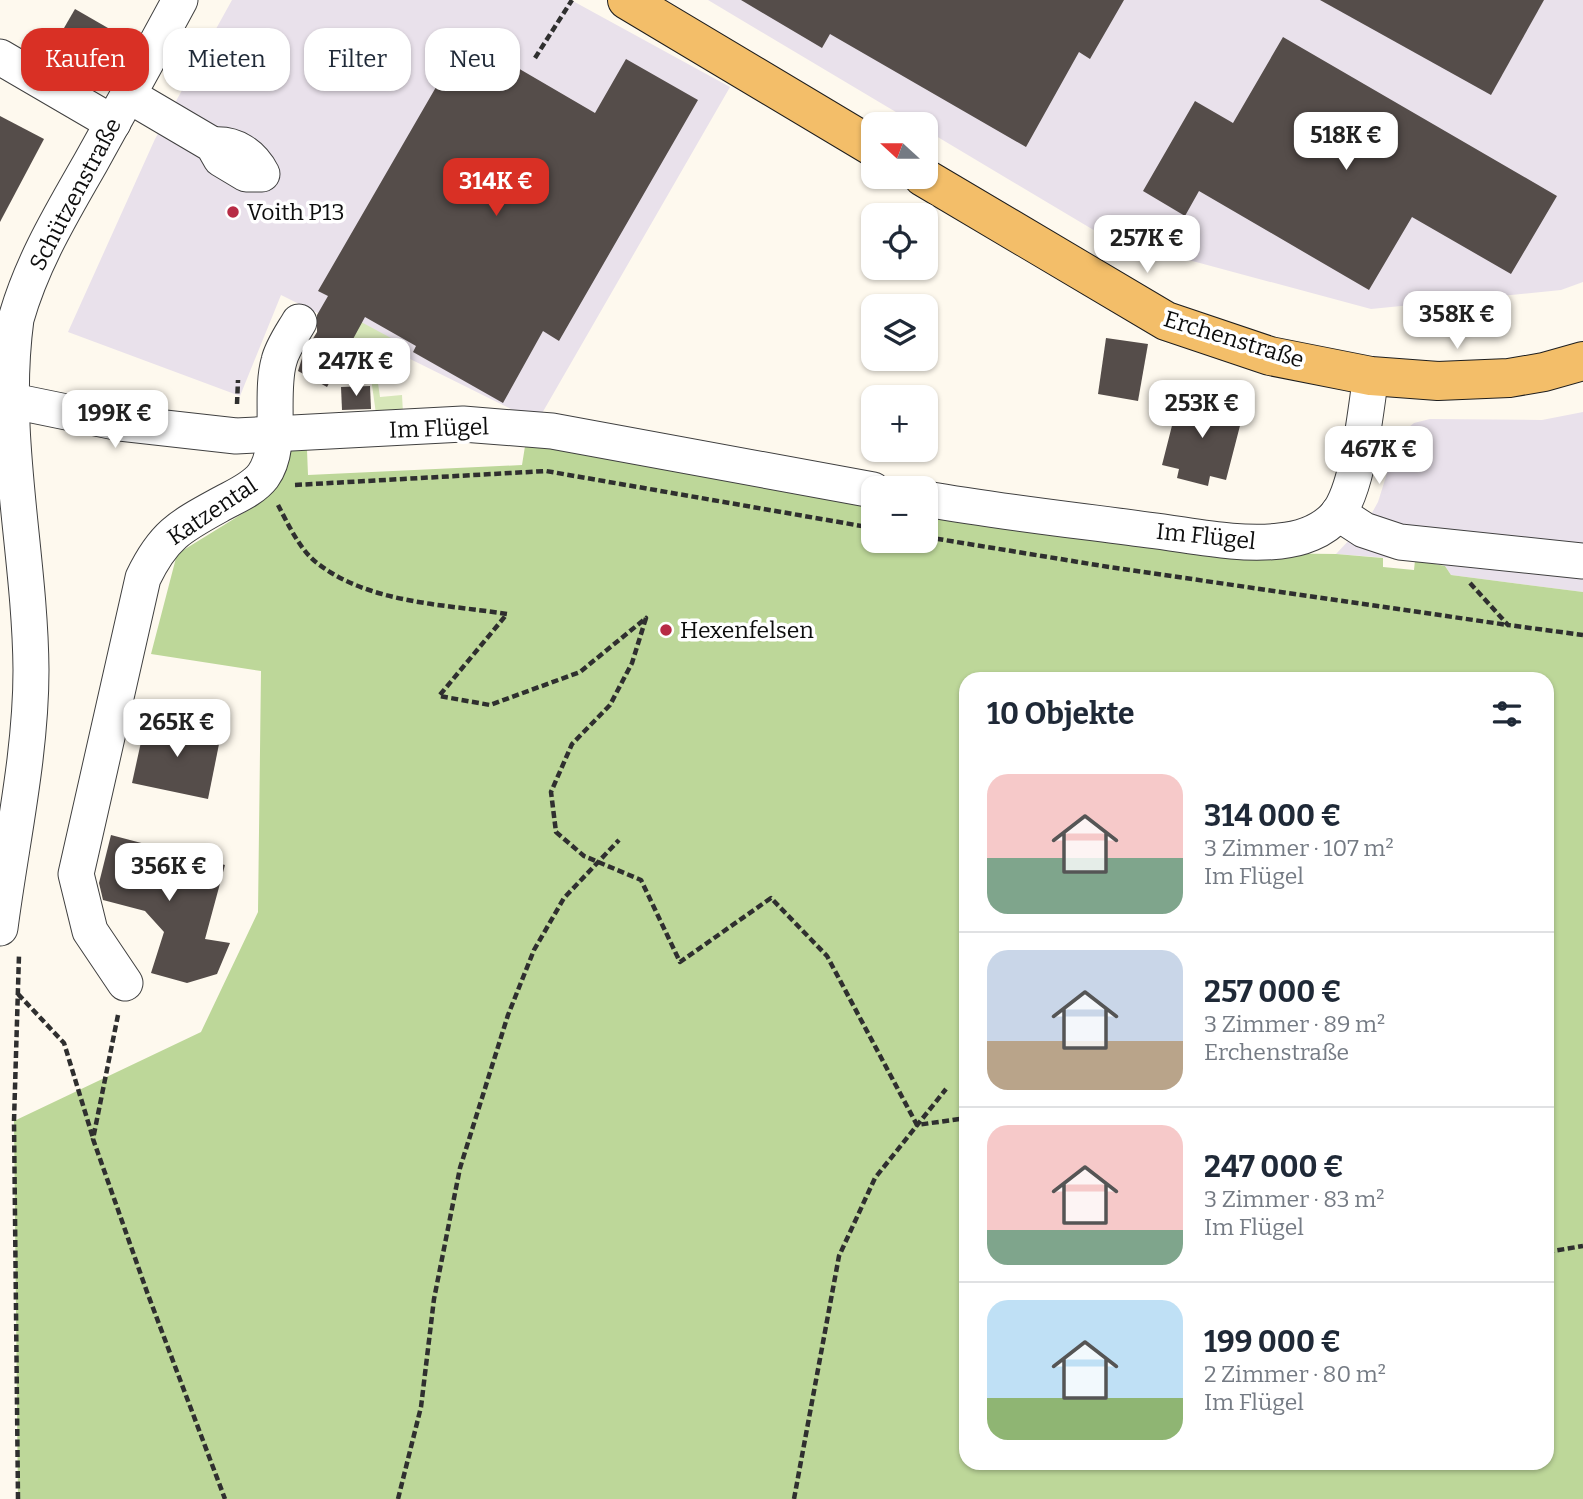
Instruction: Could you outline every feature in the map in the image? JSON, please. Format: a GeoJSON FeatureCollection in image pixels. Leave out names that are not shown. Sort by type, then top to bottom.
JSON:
{"type":"FeatureCollection","features":[{"type":"Feature","properties":{"kind":"main road"},"geometry":{"type":"LineString","coordinates":[[628,0],[861,140]]}},
{"type":"Feature","properties":{"kind":"main road","name":"Erchenstraße"},"geometry":{"type":"LineString","coordinates":[[938,186],[1166,321],[1270,356],[1405,380],[1474,380],[1544,372],[1583,361]]}},
{"type":"Feature","properties":{"kind":"street","name":"Schützenstraße"},"geometry":{"type":"LineString","coordinates":[[2,384],[15,320],[36,263],[180,0]]}},
{"type":"Feature","properties":{"kind":"street"},"geometry":{"type":"LineString","coordinates":[[0,57],[120,109],[213,145]]}},
{"type":"Feature","properties":{"kind":"street","name":"Katzental"},"geometry":{"type":"LineString","coordinates":[[125,983],[90,931],[76,874],[143,579],[156,550],[180,528],[244,492],[263,477],[273,452],[273,411],[279,360],[299,323]]}},
{"type":"Feature","properties":{"kind":"street"},"geometry":{"type":"LineString","coordinates":[[1371,376],[1358,456],[1338,513],[1382,538],[1454,549],[1583,561]]}},
{"type":"Feature","properties":{"kind":"street"},"geometry":{"type":"LineString","coordinates":[[2,384],[8,480],[31,669],[27,739],[3,879],[10,938]]}},
{"type":"Feature","properties":{"kind":"street","name":"Im Flügel"},"geometry":{"type":"LineString","coordinates":[[2,384],[171,430],[236,436],[274,436],[463,424],[552,431],[861,488]]}},
{"type":"Feature","properties":{"kind":"street","name":"Im Flügel"},"geometry":{"type":"LineString","coordinates":[[938,501],[1254,542],[1301,537],[1328,523],[1338,513]]}},
{"type":"Feature","properties":{"kind":"path"},"geometry":{"type":"LineString","coordinates":[[535,58],[572,0]]}},
{"type":"Feature","properties":{"kind":"path"},"geometry":{"type":"LineString","coordinates":[[263,477],[293,486],[546,471],[861,526]]}},
{"type":"Feature","properties":{"kind":"path"},"geometry":{"type":"LineString","coordinates":[[263,477],[291,529],[316,562],[370,592],[508,614],[439,696],[490,705],[580,672],[646,618],[632,663],[610,705],[572,744],[551,792],[556,832],[584,856],[641,880],[680,962],[771,898],[827,956],[917,1125]]}},
{"type":"Feature","properties":{"kind":"path"},"geometry":{"type":"LineString","coordinates":[[938,539],[1122,569],[1583,635]]}},
{"type":"Feature","properties":{"kind":"path"},"geometry":{"type":"LineString","coordinates":[[1454,549],[1455,561],[1460,571],[1508,625]]}},
{"type":"Feature","properties":{"kind":"path"},"geometry":{"type":"LineString","coordinates":[[398,1499],[421,1407],[434,1299],[460,1168],[508,1015],[534,950],[564,898],[619,840]]}},
{"type":"Feature","properties":{"kind":"path"},"geometry":{"type":"LineString","coordinates":[[10,938],[17,993],[14,1121],[18,1499]]}},
{"type":"Feature","properties":{"kind":"path"},"geometry":{"type":"LineString","coordinates":[[93,1139],[125,983]]}},
{"type":"Feature","properties":{"kind":"path"},"geometry":{"type":"LineString","coordinates":[[17,993],[64,1043],[93,1139],[147,1292],[225,1499]]}},
{"type":"Feature","properties":{"kind":"path"},"geometry":{"type":"LineString","coordinates":[[794,1499],[839,1256],[875,1178],[947,1089]]}},
{"type":"Feature","properties":{"kind":"path"},"geometry":{"type":"LineString","coordinates":[[917,1125],[959,1119]]}},
{"type":"Feature","properties":{"kind":"path"},"geometry":{"type":"LineString","coordinates":[[1554,1251],[1583,1246]]}},
{"type":"Feature","properties":{"kind":"shaded area"},"geometry":{"type":"Polygon","coordinates":[[[232,0],[571,0],[730,87],[537,422],[281,295],[240,396],[68,332],[155,139],[182,91],[290,91],[290,28],[216,28],[232,0]]]}},
{"type":"Feature","properties":{"kind":"shaded area"},"geometry":{"type":"Polygon","coordinates":[[[708,0],[1583,0],[1583,282],[1561,290],[1371,309],[1107,238],[938,137],[938,112],[896,112],[708,0]]]}},
{"type":"Feature","properties":{"kind":"shaded area"},"geometry":{"type":"Polygon","coordinates":[[[1583,412],[1583,592],[1451,575],[1445,566],[1415,560],[1336,554],[1368,520],[1378,502],[1399,435],[1414,423],[1430,419],[1542,420],[1583,412]]]}},
{"type":"Feature","properties":{"kind":"green space"},"geometry":{"type":"Polygon","coordinates":[[[333,307],[406,346],[373,349],[380,397],[402,395],[403,413],[376,414],[367,349],[329,328],[333,307]]]}},
{"type":"Feature","properties":{"kind":"green space"},"geometry":{"type":"Polygon","coordinates":[[[526,440],[861,503],[861,553],[938,553],[938,515],[1244,553],[1336,554],[1383,558],[1383,567],[1414,570],[1415,560],[1445,566],[1451,575],[1583,592],[1583,1499],[18,1499],[14,1121],[201,1032],[258,912],[261,671],[151,654],[177,554],[250,509],[263,493],[284,451],[307,450],[308,475],[522,465],[526,440]]]}},
{"type":"Feature","properties":{"kind":"building"},"geometry":{"type":"Polygon","coordinates":[[[741,0],[1124,0],[1090,59],[1079,52],[1026,147],[830,34],[822,48],[741,0]]]}},
{"type":"Feature","properties":{"kind":"building"},"geometry":{"type":"Polygon","coordinates":[[[1320,0],[1544,0],[1491,95],[1320,0]]]}},
{"type":"Feature","properties":{"kind":"building"},"geometry":{"type":"Polygon","coordinates":[[[75,9],[108,28],[64,28],[75,9]]]}},
{"type":"Feature","properties":{"kind":"building"},"geometry":{"type":"Polygon","coordinates":[[[1283,37],[1557,196],[1511,274],[1412,217],[1369,290],[1199,191],[1185,216],[1143,191],[1195,101],[1233,123],[1283,37]]]}},
{"type":"Feature","properties":{"kind":"building"},"geometry":{"type":"Polygon","coordinates":[[[626,59],[698,100],[559,341],[543,331],[503,403],[413,352],[416,346],[365,317],[327,387],[298,371],[303,355],[317,332],[317,315],[328,296],[318,291],[434,91],[520,91],[520,69],[595,113],[626,59]]]}},
{"type":"Feature","properties":{"kind":"building"},"geometry":{"type":"Polygon","coordinates":[[[0,116],[44,139],[0,222],[0,116]]]}},
{"type":"Feature","properties":{"kind":"building"},"geometry":{"type":"Polygon","coordinates":[[[1106,338],[1148,344],[1138,401],[1098,394],[1106,338]]]}},
{"type":"Feature","properties":{"kind":"building"},"geometry":{"type":"Polygon","coordinates":[[[370,386],[371,409],[342,410],[341,387],[370,386]]]}},
{"type":"Feature","properties":{"kind":"building"},"geometry":{"type":"Polygon","coordinates":[[[1197,397],[1227,404],[1225,410],[1243,414],[1226,480],[1210,476],[1208,486],[1177,478],[1179,469],[1162,465],[1179,398],[1195,402],[1197,397]]]}},
{"type":"Feature","properties":{"kind":"building"},"geometry":{"type":"Polygon","coordinates":[[[146,719],[221,734],[208,799],[132,783],[146,719]]]}},
{"type":"Feature","properties":{"kind":"building"},"geometry":{"type":"Polygon","coordinates":[[[111,835],[225,865],[205,939],[230,943],[217,974],[187,983],[151,973],[164,932],[145,911],[103,900],[99,883],[111,835]]]}},
{"type":"Feature","properties":{"kind":"place","name":"Voith P13"},"geometry":{"type":"Point","coordinates":[233,212]}},
{"type":"Feature","properties":{"kind":"place","name":"Hexenfelsen"},"geometry":{"type":"Point","coordinates":[666,630]}}]}
